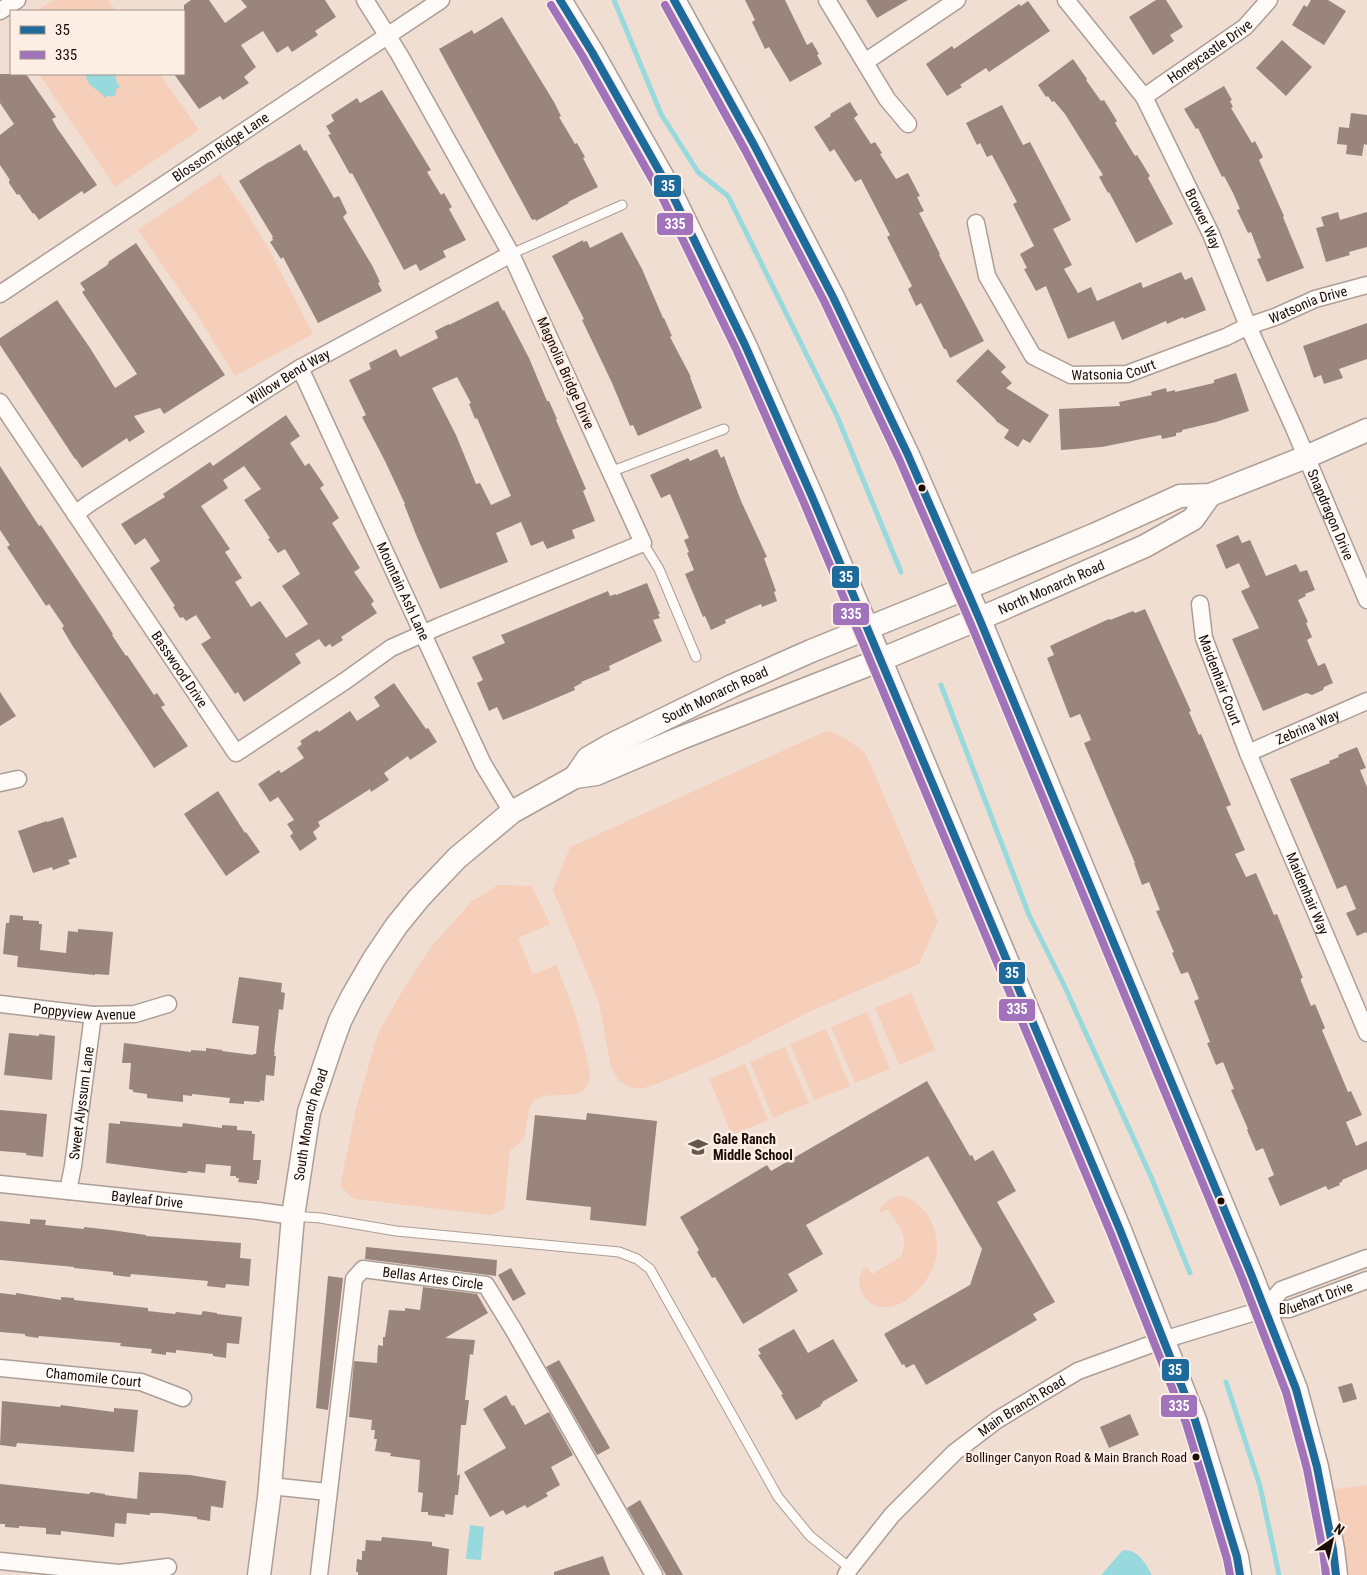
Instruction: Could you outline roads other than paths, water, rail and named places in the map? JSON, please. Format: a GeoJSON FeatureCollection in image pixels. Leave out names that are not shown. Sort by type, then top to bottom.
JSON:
{"type":"FeatureCollection","features":[{"type":"Feature","properties":{"kind":"main road"},"geometry":{"type":"LineString","coordinates":[[560,0],[592,52],[677,205],[745,346],[813,498],[1120,1230],[1195,1420],[1240,1575]]}},
{"type":"Feature","properties":{"kind":"main road"},"geometry":{"type":"LineString","coordinates":[[674,0],[746,129],[833,297],[908,455],[979,618],[1265,1309],[1298,1398],[1317,1467],[1336,1575]]}},
{"type":"Feature","properties":{"kind":"main road"},"geometry":{"type":"LineString","coordinates":[[867,628],[1096,534],[1180,496],[1210,495],[1306,457],[1367,430]]}},
{"type":"Feature","properties":{"kind":"main road","name":"North Monarch Road"},"geometry":{"type":"LineString","coordinates":[[880,660],[1145,546],[1193,519],[1210,495]]}},
{"type":"Feature","properties":{"kind":"main road","name":"South Monarch Road"},"geometry":{"type":"LineString","coordinates":[[575,777],[588,758],[609,746],[732,686],[867,628]]}},
{"type":"Feature","properties":{"kind":"main road","name":"South Monarch Road"},"geometry":{"type":"LineString","coordinates":[[259,1575],[270,1486],[293,1216],[309,1112],[334,1038],[352,997],[374,959],[419,898],[457,858],[512,812],[575,777],[596,774],[681,738],[880,660]]}},
{"type":"Feature","properties":{"kind":"street"},"geometry":{"type":"LineString","coordinates":[[0,11],[17,0]]}},
{"type":"Feature","properties":{"kind":"street","name":"Magnolia Bridge Drive"},"geometry":{"type":"LineString","coordinates":[[365,0],[399,54],[511,254],[643,543]]}},
{"type":"Feature","properties":{"kind":"street","name":"Blossom Ridge Lane"},"geometry":{"type":"LineString","coordinates":[[0,294],[441,0]]}},
{"type":"Feature","properties":{"kind":"street"},"geometry":{"type":"LineString","coordinates":[[826,0],[887,99],[908,124]]}},
{"type":"Feature","properties":{"kind":"street"},"geometry":{"type":"LineString","coordinates":[[865,62],[957,0]]}},
{"type":"Feature","properties":{"kind":"street","name":"Brower Way"},"geometry":{"type":"LineString","coordinates":[[1066,0],[1144,97],[1211,234],[1248,326],[1306,457]]}},
{"type":"Feature","properties":{"kind":"street","name":"Honeycastle Drive"},"geometry":{"type":"LineString","coordinates":[[1144,97],[1245,28],[1269,0]]}},
{"type":"Feature","properties":{"kind":"street","name":"Watsonia Court"},"geometry":{"type":"LineString","coordinates":[[976,223],[987,276],[1033,356],[1071,375],[1127,374],[1226,337],[1248,326]]}},
{"type":"Feature","properties":{"kind":"street","name":"Willow Bend Way"},"geometry":{"type":"LineString","coordinates":[[76,514],[90,503],[300,368],[511,254]]}},
{"type":"Feature","properties":{"kind":"street","name":"Watsonia Drive"},"geometry":{"type":"LineString","coordinates":[[1248,326],[1316,300],[1367,284]]}},
{"type":"Feature","properties":{"kind":"street","name":"Mountain Ash Lane"},"geometry":{"type":"LineString","coordinates":[[300,368],[483,764],[512,812]]}},
{"type":"Feature","properties":{"kind":"street","name":"Basswood Drive"},"geometry":{"type":"LineString","coordinates":[[0,402],[236,753],[345,681],[391,648],[423,635]]}},
{"type":"Feature","properties":{"kind":"street","name":"Snapdragon Drive"},"geometry":{"type":"LineString","coordinates":[[1306,457],[1367,600]]}},
{"type":"Feature","properties":{"kind":"street"},"geometry":{"type":"LineString","coordinates":[[423,635],[440,626],[643,543]]}},
{"type":"Feature","properties":{"kind":"street","name":"Maidenhair Court"},"geometry":{"type":"LineString","coordinates":[[1200,604],[1204,638],[1248,753]]}},
{"type":"Feature","properties":{"kind":"street","name":"Zebrina Way"},"geometry":{"type":"LineString","coordinates":[[1248,753],[1367,701]]}},
{"type":"Feature","properties":{"kind":"street","name":"Maidenhair Way"},"geometry":{"type":"LineString","coordinates":[[1248,753],[1367,1033]]}},
{"type":"Feature","properties":{"kind":"street"},"geometry":{"type":"LineString","coordinates":[[0,783],[18,779]]}},
{"type":"Feature","properties":{"kind":"street","name":"Poppyview Avenue"},"geometry":{"type":"LineString","coordinates":[[0,1004],[93,1015],[135,1014],[168,1004]]}},
{"type":"Feature","properties":{"kind":"street","name":"Sweet Alyssum Lane"},"geometry":{"type":"LineString","coordinates":[[68,1191],[93,1015]]}},
{"type":"Feature","properties":{"kind":"street","name":"Bayleaf Drive"},"geometry":{"type":"LineString","coordinates":[[0,1184],[293,1216]]}},
{"type":"Feature","properties":{"kind":"street","name":"Bluehart Drive"},"geometry":{"type":"LineString","coordinates":[[1265,1309],[1281,1290],[1367,1258]]}},
{"type":"Feature","properties":{"kind":"street","name":"Bellas Artes Circle"},"geometry":{"type":"LineString","coordinates":[[318,1575],[354,1279],[363,1269],[486,1285],[654,1575]]}},
{"type":"Feature","properties":{"kind":"street","name":"Bluehart Drive"},"geometry":{"type":"LineString","coordinates":[[1163,1340],[1265,1309],[1289,1309],[1367,1280]]}},
{"type":"Feature","properties":{"kind":"street","name":"Main Branch Road"},"geometry":{"type":"LineString","coordinates":[[848,1571],[899,1508],[955,1452],[997,1420],[1078,1371],[1163,1340]]}},
{"type":"Feature","properties":{"kind":"street","name":"Chamomile Court"},"geometry":{"type":"LineString","coordinates":[[0,1368],[141,1382],[183,1398]]}},
{"type":"Feature","properties":{"kind":"street"},"geometry":{"type":"LineString","coordinates":[[270,1486],[328,1492]]}},
{"type":"Feature","properties":{"kind":"street"},"geometry":{"type":"LineString","coordinates":[[0,1560],[119,1573],[168,1567]]}},
{"type":"Feature","properties":{"kind":"lane"},"geometry":{"type":"LineString","coordinates":[[511,254],[622,205]]}},
{"type":"Feature","properties":{"kind":"lane"},"geometry":{"type":"LineString","coordinates":[[610,472],[724,429]]}},
{"type":"Feature","properties":{"kind":"lane"},"geometry":{"type":"LineString","coordinates":[[643,543],[659,569],[696,657]]}},
{"type":"Feature","properties":{"kind":"lane"},"geometry":{"type":"LineString","coordinates":[[293,1216],[320,1218],[396,1231],[619,1252],[637,1259],[650,1269],[778,1497],[810,1536],[848,1571]]}},
{"type":"Feature","properties":{"kind":"water"},"geometry":{"type":"Polygon","coordinates":[[[85,75],[115,75],[120,87],[116,89],[116,95],[111,97],[109,95],[105,98],[91,86],[85,75]]]}},
{"type":"Feature","properties":{"kind":"water"},"geometry":{"type":"Polygon","coordinates":[[[470,1525],[484,1527],[481,1560],[466,1559],[470,1525]]]}},
{"type":"Feature","properties":{"kind":"water"},"geometry":{"type":"Polygon","coordinates":[[[1123,1550],[1137,1554],[1144,1561],[1152,1575],[1101,1575],[1123,1550]]]}},
{"type":"Feature","properties":{"kind":"waterway"},"geometry":{"type":"LineString","coordinates":[[614,0],[661,114],[698,172],[728,196],[837,416],[901,572]]}},
{"type":"Feature","properties":{"kind":"waterway"},"geometry":{"type":"LineString","coordinates":[[941,685],[1029,915],[1064,985],[1152,1179],[1190,1273]]}},
{"type":"Feature","properties":{"kind":"waterway"},"geometry":{"type":"LineString","coordinates":[[1226,1382],[1260,1486],[1279,1575]]}},
{"type":"Feature","properties":{"kind":"place","name":"Gale Ranch Middle School"},"geometry":{"type":"Point","coordinates":[698,1147]}},
{"type":"Feature","properties":{"kind":"place","name":"Bollinger Canyon Road & Main Branch Road"},"geometry":{"type":"Point","coordinates":[1196,1457]}}]}
